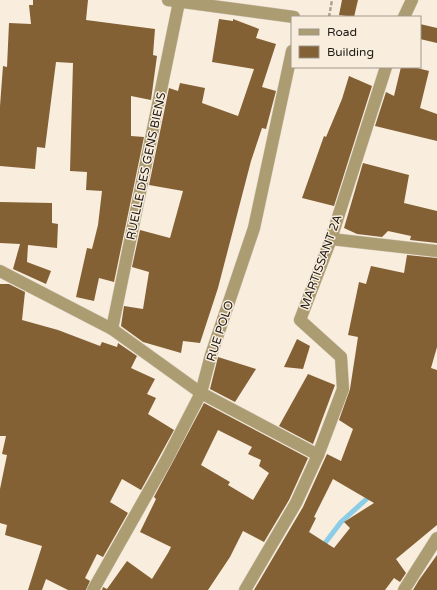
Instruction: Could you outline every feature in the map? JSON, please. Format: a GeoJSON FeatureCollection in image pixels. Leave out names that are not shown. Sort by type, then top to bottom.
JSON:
{"type":"FeatureCollection","features":[{"type":"Feature","properties":{"kind":"street"},"geometry":{"type":"LineString","coordinates":[[404,16],[412,0]]}},
{"type":"Feature","properties":{"kind":"street"},"geometry":{"type":"LineString","coordinates":[[173,1],[291,17]]}},
{"type":"Feature","properties":{"kind":"street","name":"RUELLE DES GENS BIENS"},"geometry":{"type":"LineString","coordinates":[[112,329],[173,1]]}},
{"type":"Feature","properties":{"kind":"street","name":"RUE POLO"},"geometry":{"type":"LineString","coordinates":[[92,590],[167,459],[201,393],[211,355],[254,228],[291,55]]}},
{"type":"Feature","properties":{"kind":"street","name":"MARTISSANT 2A"},"geometry":{"type":"LineString","coordinates":[[245,590],[296,503],[318,455],[343,389],[341,357],[300,320],[331,239],[386,68]]}},
{"type":"Feature","properties":{"kind":"street"},"geometry":{"type":"LineString","coordinates":[[331,239],[437,251]]}},
{"type":"Feature","properties":{"kind":"street"},"geometry":{"type":"LineString","coordinates":[[0,271],[112,329],[201,393],[318,455]]}},
{"type":"Feature","properties":{"kind":"street"},"geometry":{"type":"LineString","coordinates":[[404,590],[437,538]]}},
{"type":"Feature","properties":{"kind":"path"},"geometry":{"type":"LineString","coordinates":[[329,16],[332,0]]}},
{"type":"Feature","properties":{"kind":"building"},"geometry":{"type":"Polygon","coordinates":[[[33,0],[88,0],[86,20],[155,29],[153,55],[157,56],[151,100],[131,96],[131,136],[144,137],[114,282],[99,278],[94,301],[76,297],[87,248],[92,249],[98,225],[102,191],[86,190],[87,172],[70,171],[73,63],[56,62],[45,148],[37,147],[35,169],[0,166],[0,106],[3,66],[7,67],[9,23],[31,24],[29,5],[33,5],[33,0]]]}},
{"type":"Feature","properties":{"kind":"building"},"geometry":{"type":"Polygon","coordinates":[[[342,0],[358,0],[354,16],[339,15],[342,0]]]}},
{"type":"Feature","properties":{"kind":"building"},"geometry":{"type":"Polygon","coordinates":[[[219,19],[233,21],[233,19],[259,29],[256,38],[276,44],[262,87],[276,91],[266,129],[262,128],[251,161],[218,288],[200,343],[183,341],[181,353],[143,342],[121,326],[124,306],[143,309],[149,272],[132,267],[140,230],[170,238],[183,191],[149,185],[169,88],[178,91],[180,83],[205,88],[202,103],[238,116],[254,69],[212,62],[219,19]]]}},
{"type":"Feature","properties":{"kind":"building"},"geometry":{"type":"Polygon","coordinates":[[[421,24],[437,28],[437,43],[421,39],[421,24]]]}},
{"type":"Feature","properties":{"kind":"building"},"geometry":{"type":"Polygon","coordinates":[[[401,68],[417,68],[429,71],[420,108],[437,114],[437,141],[375,126],[386,92],[394,96],[401,68]]]}},
{"type":"Feature","properties":{"kind":"building"},"geometry":{"type":"Polygon","coordinates":[[[349,76],[372,86],[334,206],[302,198],[324,136],[326,137],[342,99],[349,76]]]}},
{"type":"Feature","properties":{"kind":"building"},"geometry":{"type":"Polygon","coordinates":[[[363,163],[409,175],[404,203],[437,211],[437,243],[410,240],[411,236],[388,231],[382,237],[357,234],[344,228],[363,163]]]}},
{"type":"Feature","properties":{"kind":"building"},"geometry":{"type":"Polygon","coordinates":[[[0,202],[52,203],[52,223],[58,224],[57,248],[28,245],[27,262],[51,271],[46,284],[13,269],[20,244],[0,243],[0,202]]]}},
{"type":"Feature","properties":{"kind":"building"},"geometry":{"type":"Polygon","coordinates":[[[407,255],[437,258],[437,347],[431,368],[437,370],[437,525],[396,559],[406,573],[400,582],[394,578],[385,590],[254,590],[303,507],[327,454],[341,461],[353,429],[339,420],[350,389],[358,337],[348,335],[359,282],[366,284],[371,266],[404,273],[407,255]],[[333,479],[314,517],[316,518],[309,532],[334,548],[350,528],[344,522],[374,503],[333,479]]]}},
{"type":"Feature","properties":{"kind":"building"},"geometry":{"type":"Polygon","coordinates":[[[0,284],[9,284],[25,292],[22,320],[58,330],[100,346],[102,342],[117,347],[118,343],[137,356],[131,368],[155,379],[147,394],[156,398],[148,414],[174,430],[141,490],[122,479],[110,502],[128,513],[103,557],[97,554],[85,578],[90,581],[86,590],[68,590],[46,579],[42,590],[28,590],[42,546],[5,535],[7,525],[0,523],[0,489],[7,455],[2,454],[6,436],[0,436],[0,284]]]}},
{"type":"Feature","properties":{"kind":"building"},"geometry":{"type":"Polygon","coordinates":[[[297,339],[310,346],[303,369],[284,367],[297,339]]]}},
{"type":"Feature","properties":{"kind":"building"},"geometry":{"type":"Polygon","coordinates":[[[218,357],[256,369],[235,402],[210,389],[218,357]]]}},
{"type":"Feature","properties":{"kind":"building"},"geometry":{"type":"Polygon","coordinates":[[[308,374],[335,385],[313,444],[279,426],[308,374]]]}},
{"type":"Feature","properties":{"kind":"building"},"geometry":{"type":"Polygon","coordinates":[[[204,403],[308,458],[289,500],[264,542],[243,531],[230,557],[208,590],[102,590],[103,587],[107,589],[127,561],[152,579],[168,553],[171,547],[140,532],[156,499],[154,497],[204,403]],[[218,430],[201,465],[230,482],[228,485],[253,500],[269,473],[259,466],[261,460],[248,454],[252,447],[218,430]]]}},
{"type":"Feature","properties":{"kind":"building"},"geometry":{"type":"Polygon","coordinates":[[[437,555],[437,590],[413,590],[419,580],[437,555]]]}},
{"type":"Feature","properties":{"kind":"waterway"},"geometry":{"type":"LineString","coordinates":[[322,547],[341,522],[371,495]]}}]}
